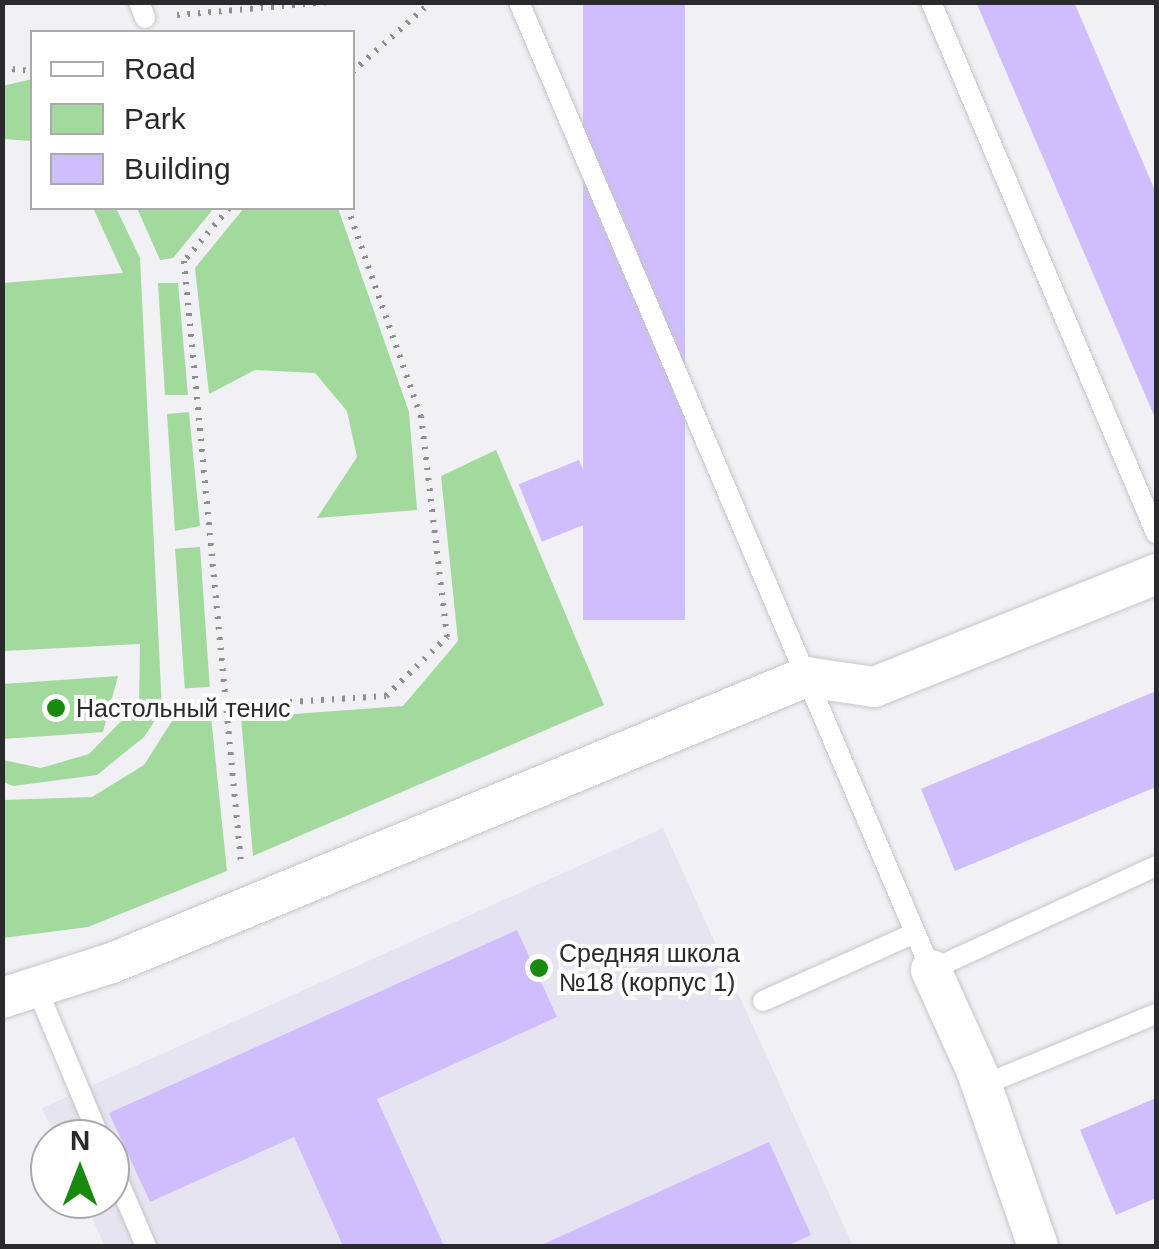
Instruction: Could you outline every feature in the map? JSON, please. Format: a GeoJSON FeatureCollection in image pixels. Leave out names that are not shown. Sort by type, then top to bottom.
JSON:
{"type":"FeatureCollection","features":[{"type":"Feature","properties":{"kind":"street"},"geometry":{"type":"LineString","coordinates":[[20,993],[806,677],[874,686],[1156,574]]}},
{"type":"Feature","properties":{"kind":"street"},"geometry":{"type":"LineString","coordinates":[[931,970],[982,1086],[1038,1246]]}},
{"type":"Feature","properties":{"kind":"lane"},"geometry":{"type":"LineString","coordinates":[[519,2],[931,970],[1156,866]]}},
{"type":"Feature","properties":{"kind":"lane"},"geometry":{"type":"LineString","coordinates":[[930,2],[1156,533]]}},
{"type":"Feature","properties":{"kind":"lane"},"geometry":{"type":"LineString","coordinates":[[764,1001],[913,934]]}},
{"type":"Feature","properties":{"kind":"lane"},"geometry":{"type":"LineString","coordinates":[[20,993],[89,1119]]}},
{"type":"Feature","properties":{"kind":"lane"},"geometry":{"type":"LineString","coordinates":[[982,1086],[1156,1014]]}},
{"type":"Feature","properties":{"kind":"lane"},"geometry":{"type":"LineString","coordinates":[[130,1209],[146,1246]]}},
{"type":"Feature","properties":{"kind":"path"},"geometry":{"type":"LineString","coordinates":[[142,10],[328,2]]}},
{"type":"Feature","properties":{"kind":"path"},"geometry":{"type":"LineString","coordinates":[[355,69],[431,2]]}},
{"type":"Feature","properties":{"kind":"path"},"geometry":{"type":"LineString","coordinates":[[2,68],[30,71]]}},
{"type":"Feature","properties":{"kind":"path"},"geometry":{"type":"LineString","coordinates":[[227,210],[184,261],[242,879]]}},
{"type":"Feature","properties":{"kind":"path"},"geometry":{"type":"LineString","coordinates":[[226,706],[386,696],[447,637],[421,416],[349,210]]}},
{"type":"Feature","properties":{"kind":"shaded area","name":"Средняя школа №18 (корпус 1)"},"geometry":{"type":"Polygon","coordinates":[[[663,828],[853,1246],[105,1246],[92,1219],[130,1219],[130,1119],[47,1119],[42,1108],[663,828]]]}},
{"type":"Feature","properties":{"kind":"green space"},"geometry":{"type":"Polygon","coordinates":[[[30,79],[30,141],[3,139],[3,86],[30,79]]]}},
{"type":"Feature","properties":{"kind":"green space"},"geometry":{"type":"Polygon","coordinates":[[[94,210],[117,210],[140,258],[162,710],[144,737],[97,775],[13,786],[3,782],[3,760],[41,768],[89,754],[139,703],[140,644],[3,651],[3,283],[123,273],[94,210]]]}},
{"type":"Feature","properties":{"kind":"green space"},"geometry":{"type":"Polygon","coordinates":[[[138,210],[212,210],[173,258],[160,260],[138,210]]]}},
{"type":"Feature","properties":{"kind":"green space"},"geometry":{"type":"Polygon","coordinates":[[[242,210],[339,210],[409,412],[417,510],[317,518],[357,457],[347,411],[315,373],[255,370],[209,394],[195,268],[242,210]]]}},
{"type":"Feature","properties":{"kind":"green space"},"geometry":{"type":"Polygon","coordinates":[[[158,283],[178,283],[188,395],[165,395],[158,283]]]}},
{"type":"Feature","properties":{"kind":"green space"},"geometry":{"type":"Polygon","coordinates":[[[189,412],[200,526],[175,531],[167,414],[189,412]]]}},
{"type":"Feature","properties":{"kind":"green space"},"geometry":{"type":"Polygon","coordinates":[[[496,450],[604,705],[253,856],[241,718],[403,706],[458,641],[441,476],[496,450]]]}},
{"type":"Feature","properties":{"kind":"green space"},"geometry":{"type":"Polygon","coordinates":[[[200,547],[210,687],[185,688],[175,549],[200,547]]]}},
{"type":"Feature","properties":{"kind":"green space","name":"Настольный тенис"},"geometry":{"type":"Polygon","coordinates":[[[118,676],[103,732],[3,739],[3,684],[118,676]]]}},
{"type":"Feature","properties":{"kind":"green space"},"geometry":{"type":"Polygon","coordinates":[[[181,707],[210,707],[227,871],[88,927],[3,938],[3,800],[92,797],[144,765],[181,707]]]}},
{"type":"Feature","properties":{"kind":"building"},"geometry":{"type":"Polygon","coordinates":[[[583,2],[685,2],[685,620],[583,620],[583,2]]]}},
{"type":"Feature","properties":{"kind":"building"},"geometry":{"type":"Polygon","coordinates":[[[976,2],[1074,2],[1156,193],[1156,420],[976,2]]]}},
{"type":"Feature","properties":{"kind":"building"},"geometry":{"type":"Polygon","coordinates":[[[579,460],[602,517],[542,542],[519,484],[579,460]]]}},
{"type":"Feature","properties":{"kind":"building"},"geometry":{"type":"Polygon","coordinates":[[[1156,691],[1156,787],[955,871],[921,789],[1156,691]]]}},
{"type":"Feature","properties":{"kind":"building"},"geometry":{"type":"Polygon","coordinates":[[[517,930],[557,1017],[377,1099],[444,1246],[343,1246],[294,1137],[150,1202],[130,1159],[130,1119],[112,1119],[109,1113],[517,930]]]}},
{"type":"Feature","properties":{"kind":"building"},"geometry":{"type":"Polygon","coordinates":[[[1156,1098],[1156,1198],[1116,1215],[1080,1130],[1156,1098]]]}},
{"type":"Feature","properties":{"kind":"building"},"geometry":{"type":"Polygon","coordinates":[[[769,1142],[811,1235],[787,1246],[539,1246],[769,1142]]]}},
{"type":"Feature","properties":{"kind":"place","name":"Настольный тенис"},"geometry":{"type":"Point","coordinates":[56,708]}},
{"type":"Feature","properties":{"kind":"place","name":"Средняя школа №18 (корпус 1)"},"geometry":{"type":"Point","coordinates":[539,968]}}]}
